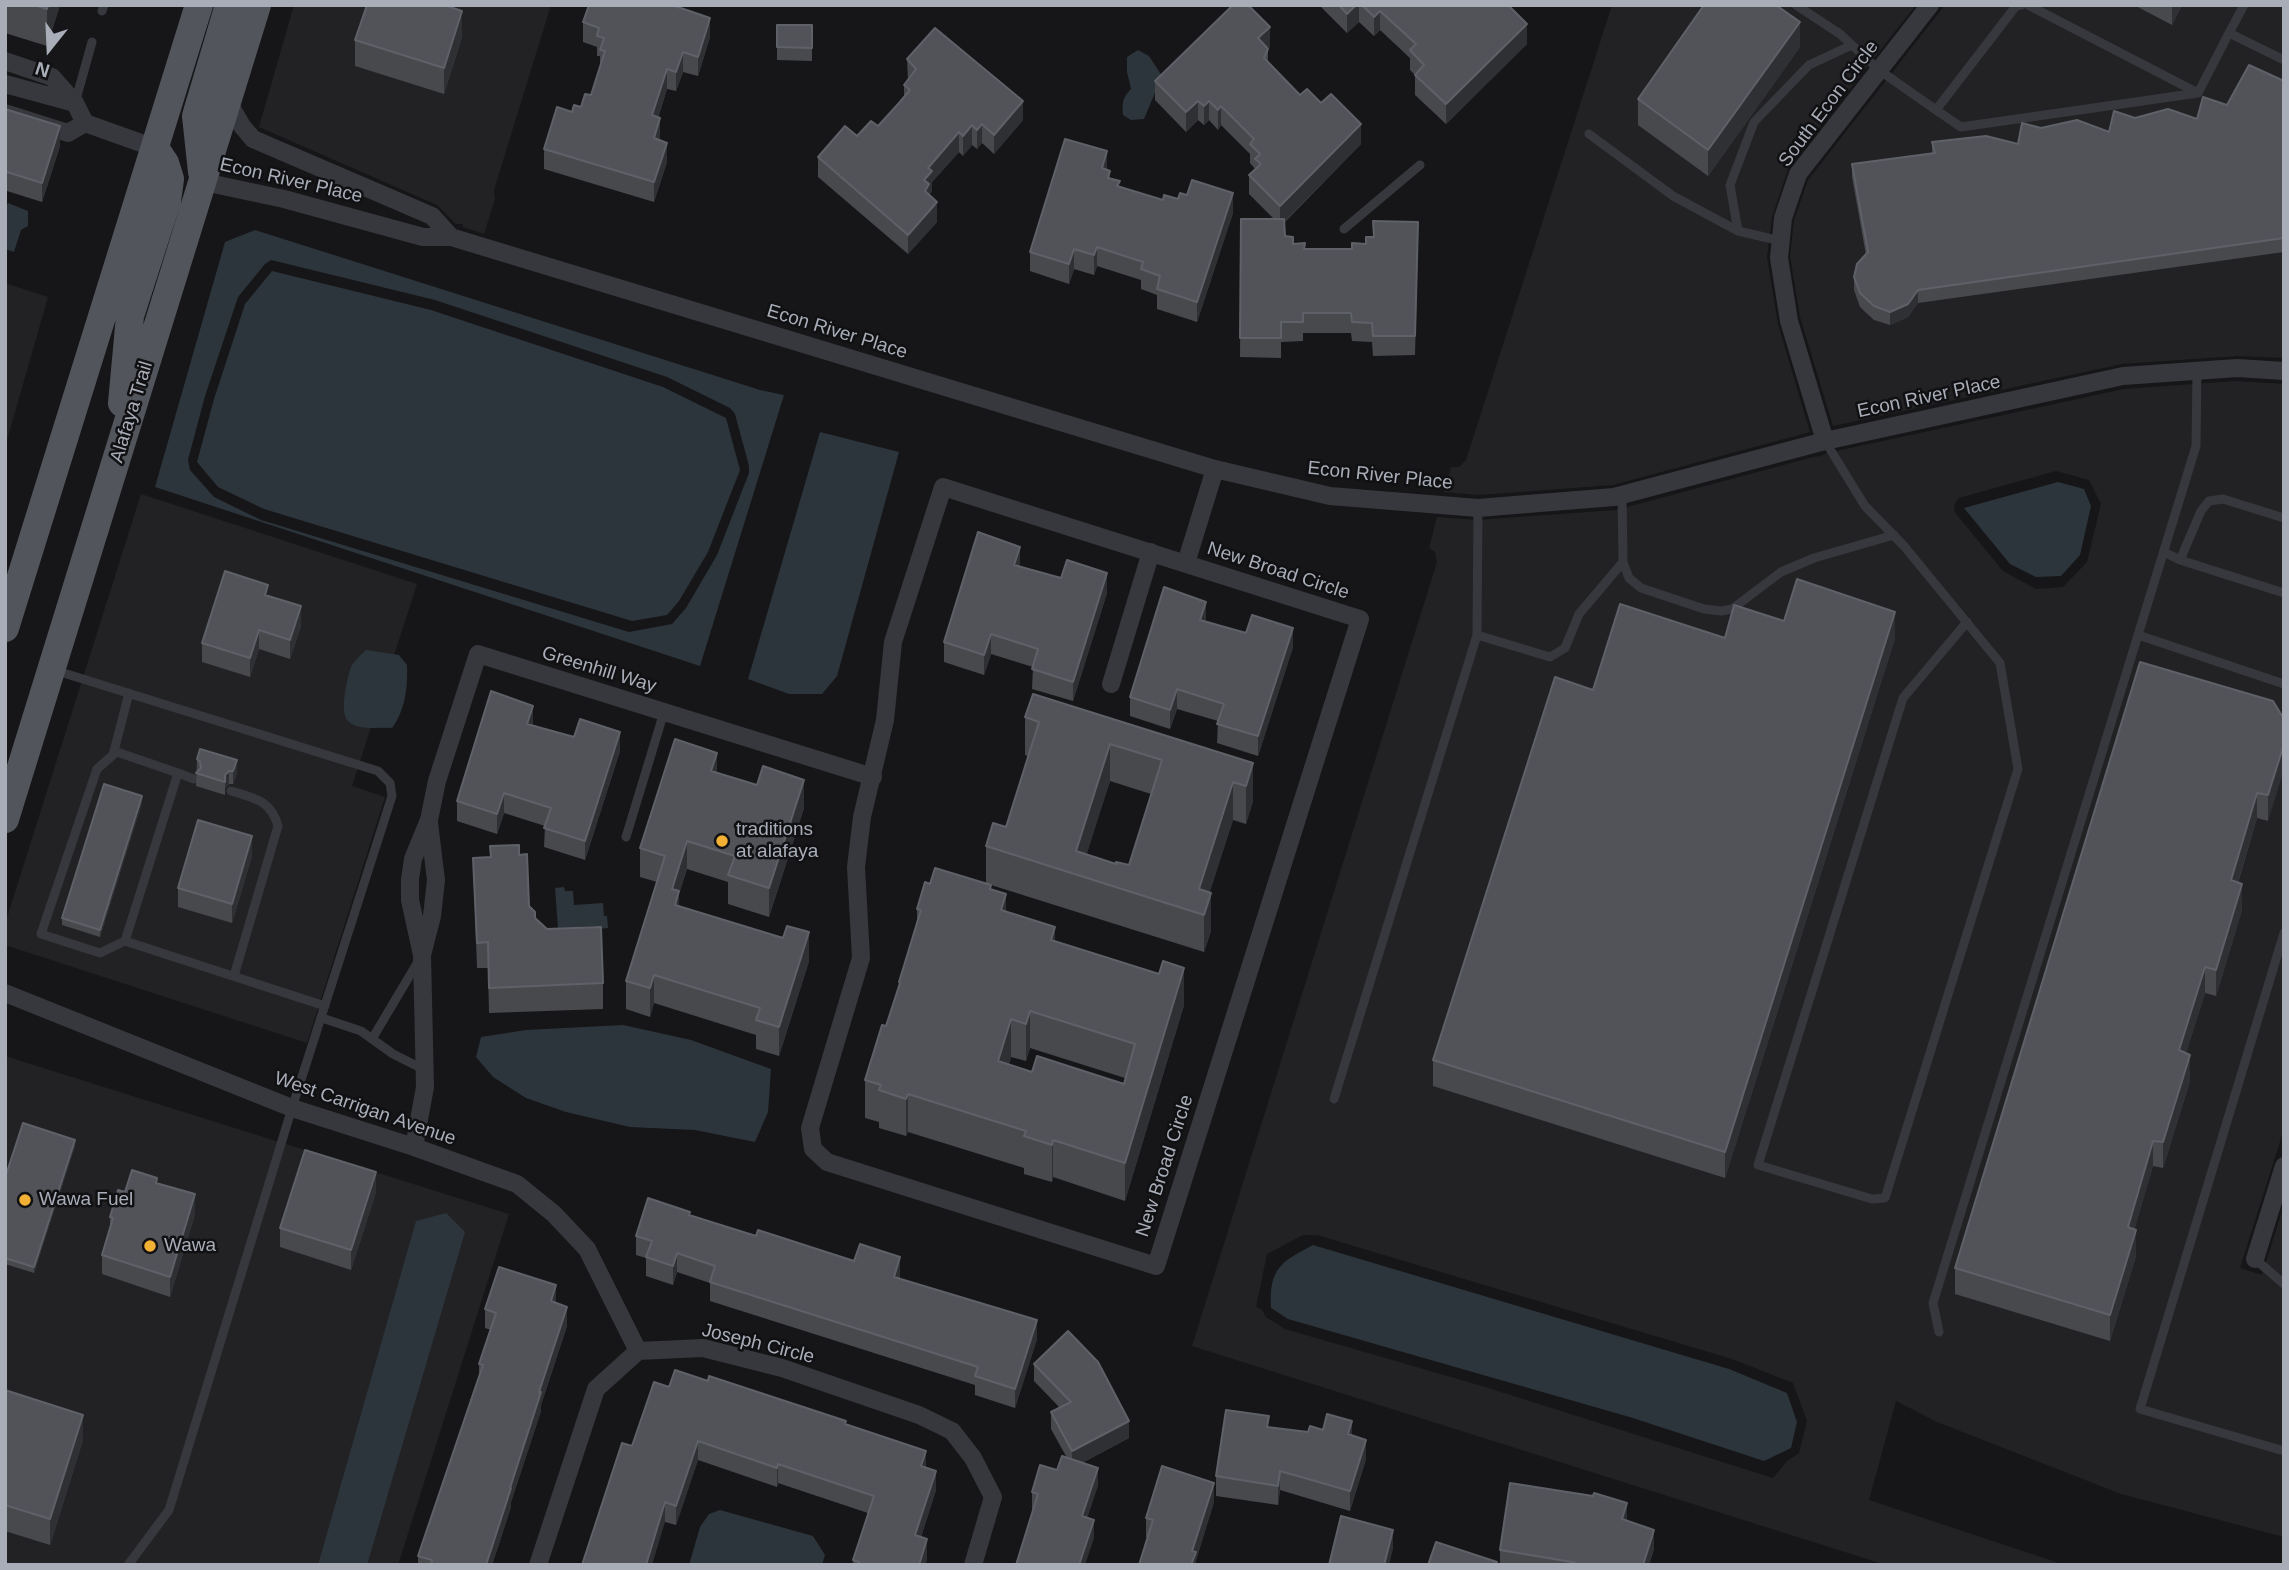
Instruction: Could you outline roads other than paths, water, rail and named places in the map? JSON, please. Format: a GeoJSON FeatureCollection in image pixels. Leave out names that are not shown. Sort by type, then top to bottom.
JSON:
{"type":"FeatureCollection","features":[{"type":"Feature","properties":{"kind":"main road"},"geometry":{"type":"LineString","coordinates":[[5,628],[199,5]]}},
{"type":"Feature","properties":{"kind":"main road"},"geometry":{"type":"LineString","coordinates":[[204,182],[197,140],[197,116],[229,5]]}},
{"type":"Feature","properties":{"kind":"main road","name":"Alafaya Trail"},"geometry":{"type":"LineString","coordinates":[[5,819],[257,5]]}},
{"type":"Feature","properties":{"kind":"main road"},"geometry":{"type":"LineString","coordinates":[[116,461],[130,316],[167,201],[170,179],[165,163],[155,148]]}},
{"type":"Feature","properties":{"kind":"street","name":"South Econ Circle"},"geometry":{"type":"LineString","coordinates":[[1825,441],[1789,321],[1779,258],[1783,218],[1798,174],[1925,7]]}},
{"type":"Feature","properties":{"kind":"street"},"geometry":{"type":"LineString","coordinates":[[5,61],[51,77],[75,103],[85,123],[155,148]]}},
{"type":"Feature","properties":{"kind":"street"},"geometry":{"type":"LineString","coordinates":[[5,84],[75,103]]}},
{"type":"Feature","properties":{"kind":"street","name":"Econ River Place"},"geometry":{"type":"LineString","coordinates":[[228,102],[253,139],[432,216],[451,237]]}},
{"type":"Feature","properties":{"kind":"street"},"geometry":{"type":"LineString","coordinates":[[5,113],[68,133],[85,123]]}},
{"type":"Feature","properties":{"kind":"street","name":"Econ River Place"},"geometry":{"type":"LineString","coordinates":[[204,182],[284,199],[423,237],[451,237],[1215,469],[1330,496],[1478,508],[1622,495],[1825,441],[2123,376],[2237,368],[2284,371]]}},
{"type":"Feature","properties":{"kind":"street"},"geometry":{"type":"LineString","coordinates":[[1186,563],[1215,469]]}},
{"type":"Feature","properties":{"kind":"street","name":"New Broad Circle"},"geometry":{"type":"LineString","coordinates":[[943,487],[1151,552],[1360,620],[1156,1266],[827,1162],[813,1149],[810,1128],[861,958],[856,867],[862,817],[885,720],[893,642],[943,487]]}},
{"type":"Feature","properties":{"kind":"street"},"geometry":{"type":"LineString","coordinates":[[1111,684],[1151,552]]}},
{"type":"Feature","properties":{"kind":"street","name":"Greenhill Way"},"geometry":{"type":"LineString","coordinates":[[414,1147],[425,1087],[425,1070],[422,955],[410,900],[410,879],[413,859],[429,820],[437,780],[478,654],[873,777]]}},
{"type":"Feature","properties":{"kind":"street","name":"Greenhill Way"},"geometry":{"type":"LineString","coordinates":[[422,955],[432,916],[436,880],[429,820]]}},
{"type":"Feature","properties":{"kind":"street","name":"West Carrigan Avenue"},"geometry":{"type":"LineString","coordinates":[[5,993],[292,1108],[517,1184],[554,1214],[587,1249],[638,1352]]}},
{"type":"Feature","properties":{"kind":"street"},"geometry":{"type":"LineString","coordinates":[[2255,1259],[2284,1166]]}},
{"type":"Feature","properties":{"kind":"street","name":"Joseph Circle"},"geometry":{"type":"LineString","coordinates":[[638,1352],[703,1348],[782,1368],[919,1415],[952,1432],[973,1458],[993,1497],[973,1565]]}},
{"type":"Feature","properties":{"kind":"street"},"geometry":{"type":"LineString","coordinates":[[538,1565],[596,1389],[638,1352]]}},
{"type":"Feature","properties":{"kind":"lane"},"geometry":{"type":"LineString","coordinates":[[1797,5],[1840,34],[1879,70],[1961,127],[2198,93]]}},
{"type":"Feature","properties":{"kind":"lane"},"geometry":{"type":"LineString","coordinates":[[1936,110],[2016,6],[2022,5]]}},
{"type":"Feature","properties":{"kind":"lane"},"geometry":{"type":"LineString","coordinates":[[2028,5],[2198,93]]}},
{"type":"Feature","properties":{"kind":"lane"},"geometry":{"type":"LineString","coordinates":[[2198,93],[2244,5]]}},
{"type":"Feature","properties":{"kind":"lane"},"geometry":{"type":"LineString","coordinates":[[2229,33],[2284,60]]}},
{"type":"Feature","properties":{"kind":"lane"},"geometry":{"type":"LineString","coordinates":[[75,103],[92,42]]}},
{"type":"Feature","properties":{"kind":"lane"},"geometry":{"type":"LineString","coordinates":[[1738,232],[1730,185],[1754,122],[1809,65],[1852,45]]}},
{"type":"Feature","properties":{"kind":"lane"},"geometry":{"type":"LineString","coordinates":[[1589,134],[1673,196],[1738,232],[1781,241]]}},
{"type":"Feature","properties":{"kind":"lane"},"geometry":{"type":"LineString","coordinates":[[1344,229],[1420,165]]}},
{"type":"Feature","properties":{"kind":"lane"},"geometry":{"type":"LineString","coordinates":[[1939,1332],[1933,1303],[2196,446],[2197,370]]}},
{"type":"Feature","properties":{"kind":"lane"},"geometry":{"type":"LineString","coordinates":[[1825,441],[1865,506],[1894,535],[1967,622],[2000,663],[2018,769],[1885,1198],[1872,1199],[1758,1165],[1903,698],[1967,622]]}},
{"type":"Feature","properties":{"kind":"lane"},"geometry":{"type":"LineString","coordinates":[[1622,495],[1623,562],[1629,578],[1641,588],[1704,609],[1732,609],[1781,572],[1814,558],[1894,535]]}},
{"type":"Feature","properties":{"kind":"lane"},"geometry":{"type":"LineString","coordinates":[[2180,560],[2201,511],[2210,501],[2223,499],[2284,518]]}},
{"type":"Feature","properties":{"kind":"lane"},"geometry":{"type":"LineString","coordinates":[[1334,1099],[1476,635],[1478,508]]}},
{"type":"Feature","properties":{"kind":"lane"},"geometry":{"type":"LineString","coordinates":[[2164,552],[2180,560],[2284,593]]}},
{"type":"Feature","properties":{"kind":"lane"},"geometry":{"type":"LineString","coordinates":[[1476,635],[1550,657],[1565,648],[1579,614],[1623,562]]}},
{"type":"Feature","properties":{"kind":"lane"},"geometry":{"type":"LineString","coordinates":[[2138,635],[2284,684]]}},
{"type":"Feature","properties":{"kind":"lane"},"geometry":{"type":"LineString","coordinates":[[52,669],[378,771],[390,783],[392,796],[292,1108],[169,1510],[128,1565]]}},
{"type":"Feature","properties":{"kind":"lane"},"geometry":{"type":"LineString","coordinates":[[129,693],[113,755],[97,769],[41,934],[100,953],[125,941],[325,1006]]}},
{"type":"Feature","properties":{"kind":"lane"},"geometry":{"type":"LineString","coordinates":[[626,837],[664,712]]}},
{"type":"Feature","properties":{"kind":"lane"},"geometry":{"type":"LineString","coordinates":[[114,751],[194,779]]}},
{"type":"Feature","properties":{"kind":"lane"},"geometry":{"type":"LineString","coordinates":[[125,941],[178,773]]}},
{"type":"Feature","properties":{"kind":"lane"},"geometry":{"type":"LineString","coordinates":[[231,791],[258,799],[268,806],[275,813],[278,826],[234,976]]}},
{"type":"Feature","properties":{"kind":"lane"},"geometry":{"type":"LineString","coordinates":[[2284,933],[2140,1409],[2284,1451]]}},
{"type":"Feature","properties":{"kind":"lane"},"geometry":{"type":"LineString","coordinates":[[372,1039],[422,955]]}},
{"type":"Feature","properties":{"kind":"lane"},"geometry":{"type":"LineString","coordinates":[[322,1018],[361,1031],[393,1054],[425,1070]]}},
{"type":"Feature","properties":{"kind":"lane"},"geometry":{"type":"LineString","coordinates":[[2255,1259],[2284,1284]]}},
{"type":"Feature","properties":{"kind":"place","name":"traditions at alafaya"},"geometry":{"type":"Point","coordinates":[722,841]}},
{"type":"Feature","properties":{"kind":"place","name":"Wawa Fuel"},"geometry":{"type":"Point","coordinates":[25,1200]}},
{"type":"Feature","properties":{"kind":"place","name":"Wawa"},"geometry":{"type":"Point","coordinates":[150,1246]}}]}
